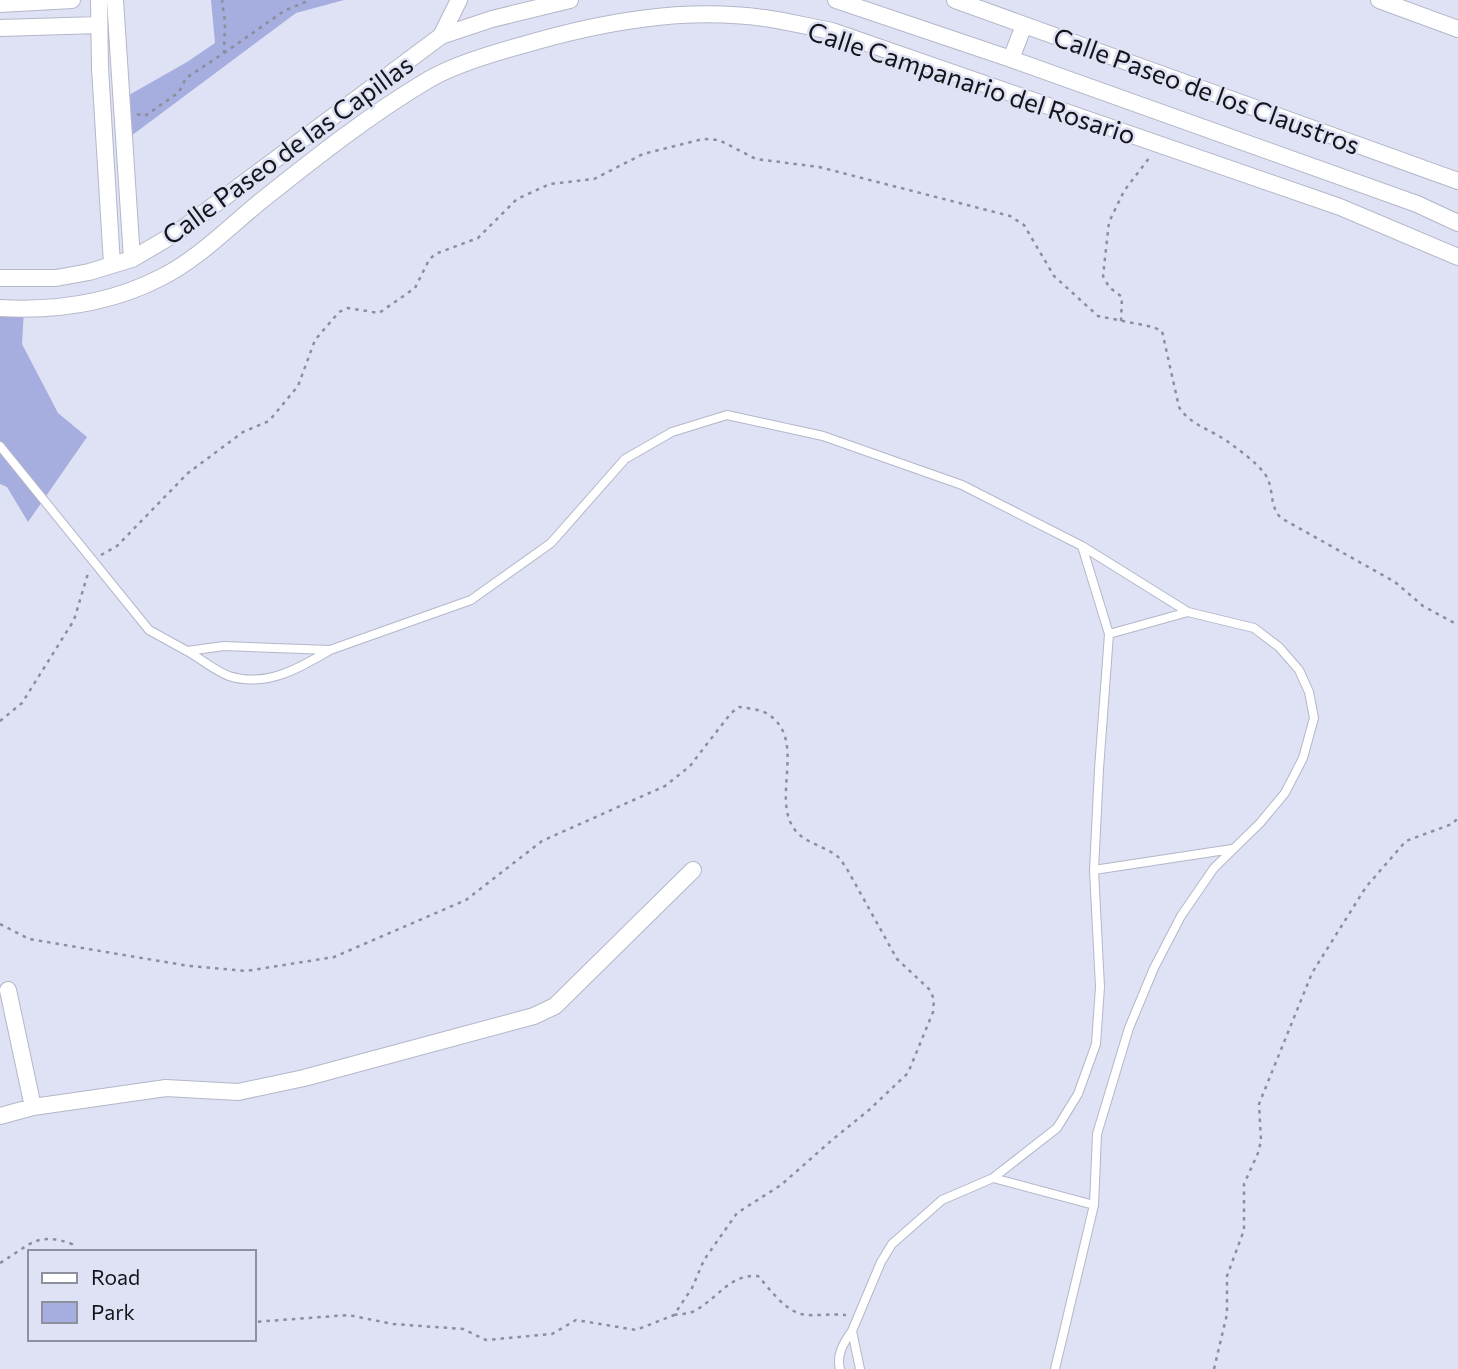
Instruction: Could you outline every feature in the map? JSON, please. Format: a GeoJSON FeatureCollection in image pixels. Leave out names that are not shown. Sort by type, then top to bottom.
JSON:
{"type":"FeatureCollection","features":[{"type":"Feature","properties":{"kind":"street"},"geometry":{"type":"LineString","coordinates":[[0,4],[72,0]]}},
{"type":"Feature","properties":{"kind":"street"},"geometry":{"type":"LineString","coordinates":[[99,0],[100,68],[112,264]]}},
{"type":"Feature","properties":{"kind":"street"},"geometry":{"type":"LineString","coordinates":[[115,0],[132,259]]}},
{"type":"Feature","properties":{"kind":"street"},"geometry":{"type":"LineString","coordinates":[[441,36],[459,0]]}},
{"type":"Feature","properties":{"kind":"street","name":"Calle Paseo de las Capillas"},"geometry":{"type":"LineString","coordinates":[[0,278],[56,278],[132,259],[178,232],[441,36],[492,19],[570,0]]}},
{"type":"Feature","properties":{"kind":"street","name":"Calle Paseo de los Claustros"},"geometry":{"type":"LineString","coordinates":[[836,0],[1011,59],[1417,204],[1458,223]]}},
{"type":"Feature","properties":{"kind":"street","name":"Calle Paseo de los Claustros"},"geometry":{"type":"LineString","coordinates":[[955,0],[1458,181]]}},
{"type":"Feature","properties":{"kind":"street"},"geometry":{"type":"LineString","coordinates":[[1380,0],[1458,29]]}},
{"type":"Feature","properties":{"kind":"street","name":"Calle Campanario del Rosario"},"geometry":{"type":"LineString","coordinates":[[0,308],[24,309],[92,303],[161,278],[186,262],[317,156],[378,111],[432,78],[496,52],[558,34],[624,20],[692,15],[762,18],[832,31],[1340,207],[1458,257]]}},
{"type":"Feature","properties":{"kind":"street"},"geometry":{"type":"LineString","coordinates":[[1011,59],[1024,24]]}},
{"type":"Feature","properties":{"kind":"street"},"geometry":{"type":"LineString","coordinates":[[0,28],[99,25]]}},
{"type":"Feature","properties":{"kind":"street"},"geometry":{"type":"LineString","coordinates":[[100,68],[118,66]]}},
{"type":"Feature","properties":{"kind":"street"},"geometry":{"type":"LineString","coordinates":[[0,1116],[33,1107],[166,1088],[238,1092],[304,1078],[534,1016],[555,1006],[693,870]]}},
{"type":"Feature","properties":{"kind":"street"},"geometry":{"type":"LineString","coordinates":[[8,990],[33,1107]]}},
{"type":"Feature","properties":{"kind":"lane"},"geometry":{"type":"LineString","coordinates":[[0,446],[149,630],[229,676],[264,680],[300,667],[330,650],[471,600],[551,543],[625,459],[672,432],[727,415],[823,436],[962,485],[1082,547],[1188,612],[1254,628],[1279,648],[1299,670],[1309,692],[1314,718],[1303,758],[1285,793],[1214,868],[1181,916],[1154,968],[1129,1028],[1097,1134],[1094,1205],[1055,1369]]}},
{"type":"Feature","properties":{"kind":"lane"},"geometry":{"type":"LineString","coordinates":[[840,1369],[838,1363],[842,1345],[852,1331],[881,1262],[892,1244],[942,1200],[993,1178],[1057,1128],[1078,1094],[1096,1044],[1100,987],[1094,870],[1098,769],[1109,634],[1082,547]]}},
{"type":"Feature","properties":{"kind":"lane"},"geometry":{"type":"LineString","coordinates":[[1109,634],[1188,612]]}},
{"type":"Feature","properties":{"kind":"lane"},"geometry":{"type":"LineString","coordinates":[[187,650],[224,646],[330,650]]}},
{"type":"Feature","properties":{"kind":"lane"},"geometry":{"type":"LineString","coordinates":[[1094,870],[1232,849]]}},
{"type":"Feature","properties":{"kind":"lane"},"geometry":{"type":"LineString","coordinates":[[993,1178],[1094,1205]]}},
{"type":"Feature","properties":{"kind":"lane"},"geometry":{"type":"LineString","coordinates":[[852,1331],[860,1369]]}},
{"type":"Feature","properties":{"kind":"path"},"geometry":{"type":"LineString","coordinates":[[222,0],[225,22],[223,53]]}},
{"type":"Feature","properties":{"kind":"path"},"geometry":{"type":"LineString","coordinates":[[121,119],[135,114],[145,116],[179,92],[186,78],[284,11],[310,0]]}},
{"type":"Feature","properties":{"kind":"path"},"geometry":{"type":"LineString","coordinates":[[0,722],[22,703],[74,620],[91,560],[117,546],[188,473],[243,432],[269,421],[298,386],[315,340],[340,312],[348,308],[379,313],[415,289],[429,260],[435,254],[478,238],[517,199],[550,184],[594,178],[643,154],[703,139],[719,141],[756,159],[819,167],[1010,216],[1024,225],[1054,276],[1098,316],[1162,331],[1179,407],[1184,416],[1227,442],[1264,472],[1269,480],[1273,507],[1281,517],[1395,582],[1423,606],[1458,625]]}},
{"type":"Feature","properties":{"kind":"path"},"geometry":{"type":"LineString","coordinates":[[1121,321],[1122,297],[1109,287],[1103,276],[1109,222],[1124,191],[1160,144]]}},
{"type":"Feature","properties":{"kind":"path"},"geometry":{"type":"LineString","coordinates":[[0,924],[29,939],[189,966],[246,971],[334,957],[466,900],[542,841],[665,786],[690,766],[731,713],[739,707],[764,712],[776,722],[787,742],[787,811],[794,829],[804,838],[838,857],[897,959],[929,989],[934,999],[933,1012],[908,1073],[781,1185],[737,1213],[704,1261],[692,1288],[674,1315]]}},
{"type":"Feature","properties":{"kind":"path"},"geometry":{"type":"LineString","coordinates":[[1214,1369],[1227,1314],[1227,1276],[1244,1230],[1244,1184],[1261,1141],[1259,1104],[1311,973],[1366,887],[1406,841],[1452,824],[1458,818]]}},
{"type":"Feature","properties":{"kind":"path"},"geometry":{"type":"LineString","coordinates":[[0,1263],[43,1238],[57,1238],[72,1244],[75,1250]]}},
{"type":"Feature","properties":{"kind":"path"},"geometry":{"type":"LineString","coordinates":[[256,1322],[348,1315],[393,1324],[463,1329],[486,1340],[552,1334],[576,1320],[636,1330],[674,1315],[694,1312],[744,1275],[758,1276],[787,1307],[802,1314],[832,1313],[858,1318]]}},
{"type":"Feature","properties":{"kind":"green space"},"geometry":{"type":"Polygon","coordinates":[[[211,0],[344,0],[296,13],[131,136],[129,95],[215,43],[211,0]]]}},
{"type":"Feature","properties":{"kind":"green space"},"geometry":{"type":"Polygon","coordinates":[[[0,308],[24,309],[22,344],[58,413],[87,437],[28,522],[7,487],[0,484],[0,308]]]}}]}
